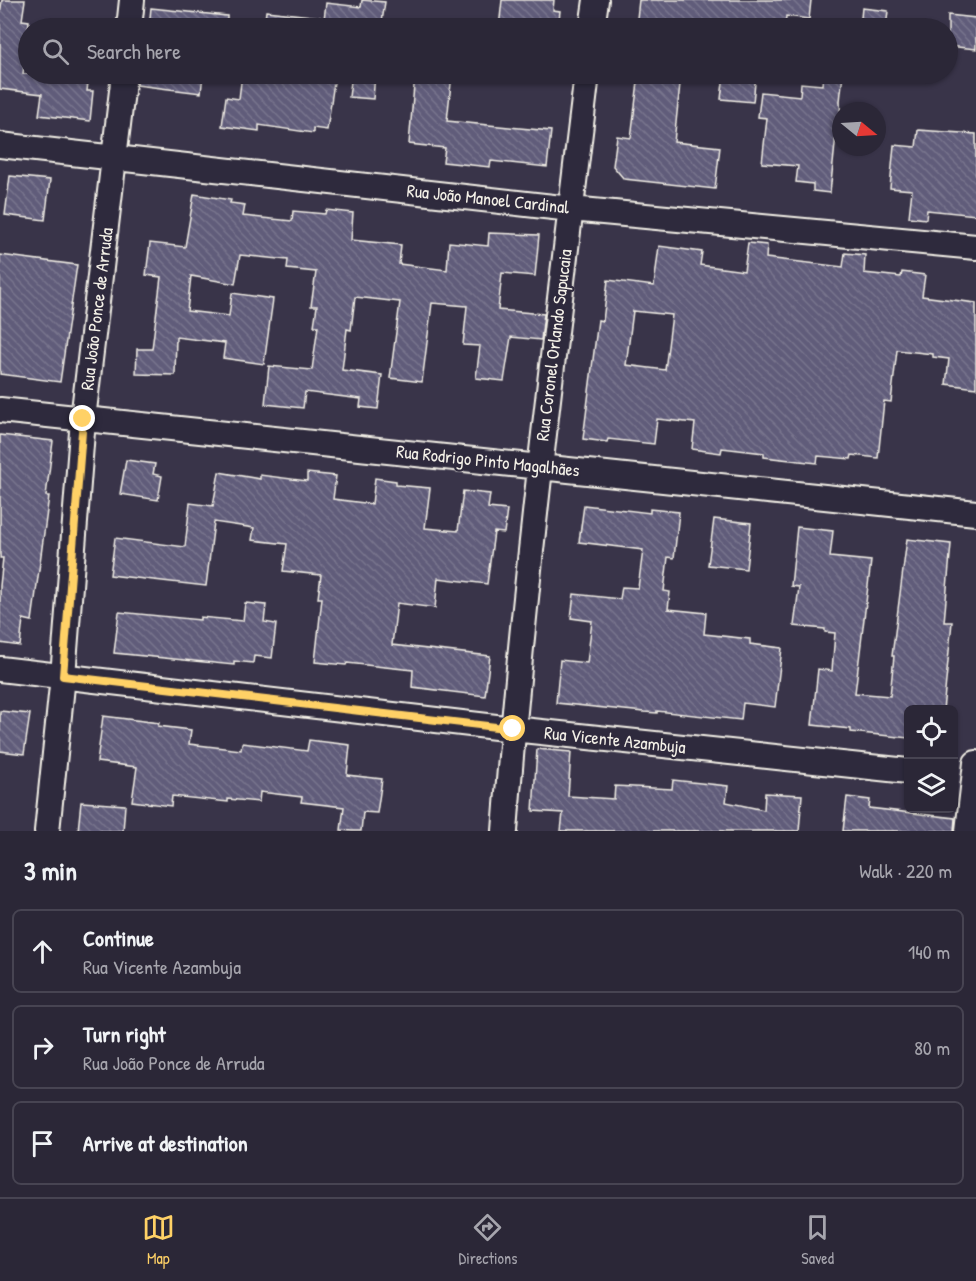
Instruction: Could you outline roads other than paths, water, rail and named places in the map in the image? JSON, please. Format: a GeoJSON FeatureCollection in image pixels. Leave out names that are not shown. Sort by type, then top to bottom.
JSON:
{"type":"FeatureCollection","features":[{"type":"Feature","properties":{"kind":"street"},"geometry":{"type":"LineString","coordinates":[[130,18],[132,0]]}},
{"type":"Feature","properties":{"kind":"street"},"geometry":{"type":"LineString","coordinates":[[593,18],[596,0]]}},
{"type":"Feature","properties":{"kind":"street","name":"Rua João Ponce de Arruda"},"geometry":{"type":"LineString","coordinates":[[47,831],[63,676],[83,419],[123,84]]}},
{"type":"Feature","properties":{"kind":"street","name":"Rua Coronel Orlando Sapucaia"},"geometry":{"type":"LineString","coordinates":[[505,831],[539,467],[586,84]]}},
{"type":"Feature","properties":{"kind":"street","name":"Rua João Manoel Cardinal"},"geometry":{"type":"LineString","coordinates":[[0,145],[571,209],[976,247]]}},
{"type":"Feature","properties":{"kind":"street","name":"Rua Rodrigo Pinto Magalhães"},"geometry":{"type":"LineString","coordinates":[[0,410],[976,513]]}},
{"type":"Feature","properties":{"kind":"street","name":"Rua Vicente Azambuja"},"geometry":{"type":"LineString","coordinates":[[0,669],[513,729],[904,770]]}},
{"type":"Feature","properties":{"kind":"street"},"geometry":{"type":"LineString","coordinates":[[969,831],[970,774]]}}]}
